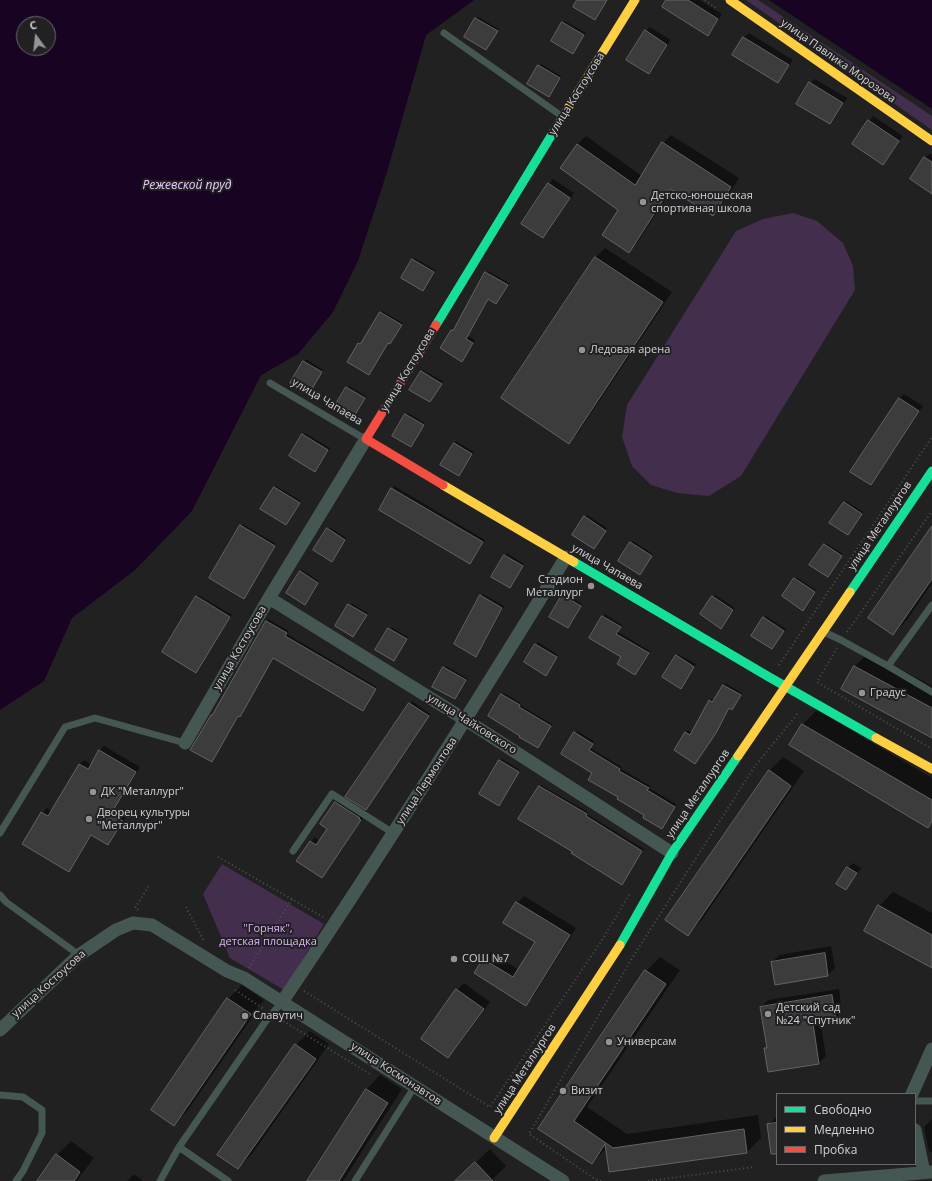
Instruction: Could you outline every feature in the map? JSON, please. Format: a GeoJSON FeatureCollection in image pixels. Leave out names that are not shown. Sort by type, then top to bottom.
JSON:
{"type":"FeatureCollection","features":[{"type":"Feature","properties":{"kind":"street","name":"улица Костоусова"},"geometry":{"type":"LineString","coordinates":[[185,743],[269,598],[635,0]]}},
{"type":"Feature","properties":{"kind":"street","name":"улица Павлика Морозова"},"geometry":{"type":"LineString","coordinates":[[730,0],[932,141]]}},
{"type":"Feature","properties":{"kind":"street","name":"улица Чапаева"},"geometry":{"type":"LineString","coordinates":[[366,439],[537,535],[566,557],[769,677],[932,769]]}},
{"type":"Feature","properties":{"kind":"street","name":"улица Металлургов"},"geometry":{"type":"LineString","coordinates":[[494,1138],[619,946],[672,853],[932,471]]}},
{"type":"Feature","properties":{"kind":"street","name":"улица Лермонтова"},"geometry":{"type":"LineString","coordinates":[[282,1002],[335,924],[466,720],[566,557]]}},
{"type":"Feature","properties":{"kind":"street","name":"улица Чайковского"},"geometry":{"type":"LineString","coordinates":[[269,598],[466,720],[672,853]]}},
{"type":"Feature","properties":{"kind":"street","name":"улица Костоусова"},"geometry":{"type":"LineString","coordinates":[[0,1030],[79,955],[116,930],[133,923],[152,925],[226,971]]}},
{"type":"Feature","properties":{"kind":"street","name":"улица Космонавтов"},"geometry":{"type":"LineString","coordinates":[[226,971],[244,978],[563,1181]]}},
{"type":"Feature","properties":{"kind":"street"},"geometry":{"type":"LineString","coordinates":[[912,1093],[932,1049]]}},
{"type":"Feature","properties":{"kind":"street"},"geometry":{"type":"LineString","coordinates":[[824,1181],[928,1172],[916,1133]]}},
{"type":"Feature","properties":{"kind":"lane"},"geometry":{"type":"LineString","coordinates":[[444,33],[563,117]]}},
{"type":"Feature","properties":{"kind":"lane","name":"улица Чапаева"},"geometry":{"type":"LineString","coordinates":[[270,383],[366,439]]}},
{"type":"Feature","properties":{"kind":"lane"},"geometry":{"type":"LineString","coordinates":[[888,666],[932,605]]}},
{"type":"Feature","properties":{"kind":"lane"},"geometry":{"type":"LineString","coordinates":[[823,631],[888,666],[932,692]]}},
{"type":"Feature","properties":{"kind":"lane"},"geometry":{"type":"LineString","coordinates":[[0,833],[64,727],[95,718],[185,743]]}},
{"type":"Feature","properties":{"kind":"lane"},"geometry":{"type":"LineString","coordinates":[[293,851],[332,794],[393,833]]}},
{"type":"Feature","properties":{"kind":"lane"},"geometry":{"type":"LineString","coordinates":[[0,895],[6,902],[79,955]]}},
{"type":"Feature","properties":{"kind":"lane"},"geometry":{"type":"LineString","coordinates":[[160,1181],[179,1147],[266,1021],[282,1002]]}},
{"type":"Feature","properties":{"kind":"lane"},"geometry":{"type":"LineString","coordinates":[[355,1181],[415,1086]]}},
{"type":"Feature","properties":{"kind":"lane"},"geometry":{"type":"LineString","coordinates":[[0,1095],[23,1097],[42,1110],[42,1133],[23,1171],[16,1181]]}},
{"type":"Feature","properties":{"kind":"lane"},"geometry":{"type":"LineString","coordinates":[[916,1101],[932,1101]]}},
{"type":"Feature","properties":{"kind":"lane"},"geometry":{"type":"LineString","coordinates":[[179,1147],[228,1181]]}},
{"type":"Feature","properties":{"kind":"path"},"geometry":{"type":"LineString","coordinates":[[775,670],[932,437]]}},
{"type":"Feature","properties":{"kind":"path"},"geometry":{"type":"LineString","coordinates":[[932,511],[841,640],[817,682],[932,750]]}},
{"type":"Feature","properties":{"kind":"path"},"geometry":{"type":"LineString","coordinates":[[601,1181],[595,1179],[529,1134],[634,955],[738,792],[755,766],[802,708]]}},
{"type":"Feature","properties":{"kind":"path"},"geometry":{"type":"LineString","coordinates":[[218,857],[326,919]]}},
{"type":"Feature","properties":{"kind":"path"},"geometry":{"type":"LineString","coordinates":[[300,989],[490,1107],[604,937],[631,891]]}},
{"type":"Feature","properties":{"kind":"path"},"geometry":{"type":"LineString","coordinates":[[248,969],[292,899]]}},
{"type":"Feature","properties":{"kind":"path"},"geometry":{"type":"LineString","coordinates":[[186,907],[207,946]]}},
{"type":"Feature","properties":{"kind":"path"},"geometry":{"type":"LineString","coordinates":[[235,990],[374,1077]]}},
{"type":"Feature","properties":{"kind":"path"},"geometry":{"type":"LineString","coordinates":[[648,1181],[754,1167]]}},
{"type":"Feature","properties":{"kind":"green space"},"geometry":{"type":"Polygon","coordinates":[[[746,0],[758,0],[932,116],[932,130],[746,0]]]}},
{"type":"Feature","properties":{"kind":"green space"},"geometry":{"type":"Polygon","coordinates":[[[793,213],[817,221],[843,243],[853,266],[855,290],[741,476],[709,496],[677,493],[651,485],[632,466],[622,437],[627,405],[736,231],[763,219],[793,213]]]}},
{"type":"Feature","properties":{"kind":"green space","name":"\"Горняк\", детская площадка"},"geometry":{"type":"Polygon","coordinates":[[[222,864],[324,924],[284,990],[230,958],[203,894],[222,864]]]}},
{"type":"Feature","properties":{"kind":"water","name":"Режевской пруд"},"geometry":{"type":"Polygon","coordinates":[[[0,0],[474,0],[426,35],[387,172],[358,261],[333,312],[298,354],[261,375],[192,511],[135,570],[72,618],[44,681],[0,710],[0,0]]]}},
{"type":"Feature","properties":{"kind":"water"},"geometry":{"type":"Polygon","coordinates":[[[769,0],[932,0],[932,109],[769,0]]]}},
{"type":"Feature","properties":{"kind":"building"},"geometry":{"type":"Polygon","coordinates":[[[577,0],[607,0],[595,20],[573,7],[577,0]]]}},
{"type":"Feature","properties":{"kind":"building"},"geometry":{"type":"Polygon","coordinates":[[[666,0],[688,0],[718,19],[708,36],[662,7],[666,0]]]}},
{"type":"Feature","properties":{"kind":"building"},"geometry":{"type":"Polygon","coordinates":[[[475,18],[498,31],[486,50],[464,37],[475,18]]]}},
{"type":"Feature","properties":{"kind":"building"},"geometry":{"type":"Polygon","coordinates":[[[562,22],[584,35],[573,54],[551,41],[562,22]]]}},
{"type":"Feature","properties":{"kind":"building"},"geometry":{"type":"Polygon","coordinates":[[[645,30],[667,45],[649,74],[626,60],[645,30]]]}},
{"type":"Feature","properties":{"kind":"building"},"geometry":{"type":"Polygon","coordinates":[[[743,37],[789,65],[778,83],[732,55],[743,37]]]}},
{"type":"Feature","properties":{"kind":"building"},"geometry":{"type":"Polygon","coordinates":[[[538,65],[560,78],[549,97],[527,84],[538,65]]]}},
{"type":"Feature","properties":{"kind":"building"},"geometry":{"type":"Polygon","coordinates":[[[809,82],[843,103],[830,124],[796,104],[809,82]]]}},
{"type":"Feature","properties":{"kind":"building"},"geometry":{"type":"Polygon","coordinates":[[[868,120],[899,141],[883,165],[852,144],[868,120]]]}},
{"type":"Feature","properties":{"kind":"building","name":"Детско-юношеская спортивная школа"},"geometry":{"type":"Polygon","coordinates":[[[662,142],[731,187],[713,216],[670,189],[629,253],[602,235],[618,210],[560,168],[577,144],[635,185],[662,142]]]}},
{"type":"Feature","properties":{"kind":"building"},"geometry":{"type":"Polygon","coordinates":[[[924,157],[932,162],[932,194],[910,179],[924,157]]]}},
{"type":"Feature","properties":{"kind":"building"},"geometry":{"type":"Polygon","coordinates":[[[548,183],[570,198],[543,238],[521,224],[548,183]]]}},
{"type":"Feature","properties":{"kind":"building","name":"Ледовая арена"},"geometry":{"type":"Polygon","coordinates":[[[595,257],[663,302],[569,444],[501,398],[595,257]]]}},
{"type":"Feature","properties":{"kind":"building"},"geometry":{"type":"Polygon","coordinates":[[[412,259],[434,272],[423,291],[401,278],[412,259]]]}},
{"type":"Feature","properties":{"kind":"building"},"geometry":{"type":"Polygon","coordinates":[[[485,272],[508,285],[496,304],[488,299],[466,339],[473,343],[462,362],[440,348],[451,330],[453,330],[485,272]]]}},
{"type":"Feature","properties":{"kind":"building"},"geometry":{"type":"Polygon","coordinates":[[[380,312],[402,325],[390,344],[388,343],[369,375],[347,362],[358,343],[360,344],[380,312]]]}},
{"type":"Feature","properties":{"kind":"building"},"geometry":{"type":"Polygon","coordinates":[[[303,361],[322,372],[309,394],[290,383],[303,361]]]}},
{"type":"Feature","properties":{"kind":"building"},"geometry":{"type":"Polygon","coordinates":[[[421,371],[442,384],[430,402],[409,390],[421,371]]]}},
{"type":"Feature","properties":{"kind":"building"},"geometry":{"type":"Polygon","coordinates":[[[346,387],[365,398],[352,420],[333,409],[346,387]]]}},
{"type":"Feature","properties":{"kind":"building"},"geometry":{"type":"Polygon","coordinates":[[[899,398],[919,411],[871,485],[850,472],[899,398]]]}},
{"type":"Feature","properties":{"kind":"building"},"geometry":{"type":"Polygon","coordinates":[[[405,414],[424,425],[411,447],[392,436],[405,414]]]}},
{"type":"Feature","properties":{"kind":"building"},"geometry":{"type":"Polygon","coordinates":[[[302,434],[328,450],[315,472],[289,456],[302,434]]]}},
{"type":"Feature","properties":{"kind":"building"},"geometry":{"type":"Polygon","coordinates":[[[454,443],[472,454],[459,476],[440,465],[454,443]]]}},
{"type":"Feature","properties":{"kind":"building"},"geometry":{"type":"Polygon","coordinates":[[[274,487],[300,503],[286,525],[260,509],[274,487]]]}},
{"type":"Feature","properties":{"kind":"building"},"geometry":{"type":"Polygon","coordinates":[[[391,488],[483,542],[470,564],[379,510],[391,488]]]}},
{"type":"Feature","properties":{"kind":"building"},"geometry":{"type":"Polygon","coordinates":[[[844,502],[862,514],[848,535],[829,523],[844,502]]]}},
{"type":"Feature","properties":{"kind":"building"},"geometry":{"type":"Polygon","coordinates":[[[584,516],[606,531],[594,549],[572,535],[584,516]]]}},
{"type":"Feature","properties":{"kind":"building"},"geometry":{"type":"Polygon","coordinates":[[[240,525],[275,546],[244,599],[209,578],[240,525]]]}},
{"type":"Feature","properties":{"kind":"building"},"geometry":{"type":"Polygon","coordinates":[[[932,526],[932,579],[893,635],[868,618],[932,526]]]}},
{"type":"Feature","properties":{"kind":"building"},"geometry":{"type":"Polygon","coordinates":[[[327,528],[345,540],[332,562],[313,550],[327,528]]]}},
{"type":"Feature","properties":{"kind":"building"},"geometry":{"type":"Polygon","coordinates":[[[630,542],[652,556],[640,575],[618,561],[630,542]]]}},
{"type":"Feature","properties":{"kind":"building"},"geometry":{"type":"Polygon","coordinates":[[[824,544],[842,556],[828,577],[809,565],[824,544]]]}},
{"type":"Feature","properties":{"kind":"building"},"geometry":{"type":"Polygon","coordinates":[[[504,555],[523,566],[510,588],[491,577],[504,555]]]}},
{"type":"Feature","properties":{"kind":"building"},"geometry":{"type":"Polygon","coordinates":[[[300,571],[318,583],[305,605],[286,593],[300,571]]]}},
{"type":"Feature","properties":{"kind":"building"},"geometry":{"type":"Polygon","coordinates":[[[794,578],[815,592],[803,611],[782,596],[794,578]]]}},
{"type":"Feature","properties":{"kind":"building"},"geometry":{"type":"Polygon","coordinates":[[[480,595],[502,608],[476,657],[454,644],[480,595]]]}},
{"type":"Feature","properties":{"kind":"building"},"geometry":{"type":"Polygon","coordinates":[[[562,595],[581,606],[568,628],[549,617],[562,595]]]}},
{"type":"Feature","properties":{"kind":"building"},"geometry":{"type":"Polygon","coordinates":[[[196,596],[230,617],[196,673],[162,652],[196,596]]]}},
{"type":"Feature","properties":{"kind":"building"},"geometry":{"type":"Polygon","coordinates":[[[712,596],[733,610],[721,629],[700,614],[712,596]]]}},
{"type":"Feature","properties":{"kind":"building"},"geometry":{"type":"Polygon","coordinates":[[[348,604],[367,615],[353,637],[335,626],[348,604]]]}},
{"type":"Feature","properties":{"kind":"building"},"geometry":{"type":"Polygon","coordinates":[[[602,616],[621,627],[616,634],[649,653],[635,675],[617,664],[621,657],[589,638],[602,616]]]}},
{"type":"Feature","properties":{"kind":"building"},"geometry":{"type":"Polygon","coordinates":[[[763,617],[784,631],[772,649],[751,636],[763,617]]]}},
{"type":"Feature","properties":{"kind":"building"},"geometry":{"type":"Polygon","coordinates":[[[266,621],[287,633],[285,636],[376,689],[363,711],[273,658],[240,717],[238,716],[212,762],[190,750],[266,621]]]}},
{"type":"Feature","properties":{"kind":"building"},"geometry":{"type":"Polygon","coordinates":[[[388,628],[407,639],[394,661],[375,650],[388,628]]]}},
{"type":"Feature","properties":{"kind":"building"},"geometry":{"type":"Polygon","coordinates":[[[535,644],[557,657],[546,676],[524,662],[535,644]]]}},
{"type":"Feature","properties":{"kind":"building"},"geometry":{"type":"Polygon","coordinates":[[[676,655],[694,667],[681,689],[662,677],[676,655]]]}},
{"type":"Feature","properties":{"kind":"building"},"geometry":{"type":"Polygon","coordinates":[[[854,666],[932,708],[932,738],[841,689],[854,666]]]}},
{"type":"Feature","properties":{"kind":"building"},"geometry":{"type":"Polygon","coordinates":[[[443,667],[466,680],[455,699],[432,687],[443,667]]]}},
{"type":"Feature","properties":{"kind":"building"},"geometry":{"type":"Polygon","coordinates":[[[723,685],[741,695],[732,710],[729,708],[716,733],[695,764],[674,750],[685,732],[690,735],[709,700],[712,702],[723,685]]]}},
{"type":"Feature","properties":{"kind":"building"},"geometry":{"type":"Polygon","coordinates":[[[501,694],[520,705],[519,707],[551,726],[538,748],[488,716],[501,694]]]}},
{"type":"Feature","properties":{"kind":"building"},"geometry":{"type":"Polygon","coordinates":[[[409,703],[429,716],[366,810],[345,797],[409,703]]]}},
{"type":"Feature","properties":{"kind":"building"},"geometry":{"type":"Polygon","coordinates":[[[802,724],[932,800],[932,821],[928,828],[789,745],[802,724]]]}},
{"type":"Feature","properties":{"kind":"building"},"geometry":{"type":"Polygon","coordinates":[[[574,732],[593,744],[589,750],[620,769],[619,771],[649,788],[647,790],[675,807],[662,829],[643,818],[644,815],[617,799],[618,797],[588,780],[592,773],[561,754],[574,732]]]}},
{"type":"Feature","properties":{"kind":"building","name":"ДК \"Металлург\""},"geometry":{"type":"Polygon","coordinates":[[[99,750],[136,772],[111,814],[123,821],[108,845],[91,835],[69,872],[22,844],[41,812],[48,816],[79,764],[88,769],[99,750]]]}},
{"type":"Feature","properties":{"kind":"building"},"geometry":{"type":"Polygon","coordinates":[[[499,760],[519,772],[499,806],[479,794],[499,760]]]}},
{"type":"Feature","properties":{"kind":"building"},"geometry":{"type":"Polygon","coordinates":[[[769,770],[791,786],[688,936],[665,920],[769,770]]]}},
{"type":"Feature","properties":{"kind":"building"},"geometry":{"type":"Polygon","coordinates":[[[539,786],[587,814],[586,816],[642,851],[622,885],[571,853],[573,852],[518,819],[539,786]]]}},
{"type":"Feature","properties":{"kind":"building"},"geometry":{"type":"Polygon","coordinates":[[[335,802],[361,820],[322,878],[296,861],[310,841],[316,845],[327,829],[320,824],[335,802]]]}},
{"type":"Feature","properties":{"kind":"building"},"geometry":{"type":"Polygon","coordinates":[[[847,867],[857,873],[846,890],[836,884],[847,867]]]}},
{"type":"Feature","properties":{"kind":"building"},"geometry":{"type":"Polygon","coordinates":[[[516,902],[570,935],[526,1006],[474,973],[483,959],[513,977],[535,942],[503,923],[516,902]]]}},
{"type":"Feature","properties":{"kind":"building"},"geometry":{"type":"Polygon","coordinates":[[[878,905],[932,935],[932,968],[864,931],[878,905]]]}},
{"type":"Feature","properties":{"kind":"building"},"geometry":{"type":"Polygon","coordinates":[[[825,953],[828,976],[775,985],[771,962],[825,953]]]}},
{"type":"Feature","properties":{"kind":"building"},"geometry":{"type":"Polygon","coordinates":[[[645,970],[666,984],[574,1121],[613,1148],[744,1129],[747,1153],[609,1172],[605,1144],[592,1164],[538,1129],[645,970]]]}},
{"type":"Feature","properties":{"kind":"building"},"geometry":{"type":"Polygon","coordinates":[[[456,989],[484,1009],[448,1058],[421,1039],[456,989]]]}},
{"type":"Feature","properties":{"kind":"building"},"geometry":{"type":"Polygon","coordinates":[[[832,995],[836,1020],[813,1023],[819,1064],[768,1072],[764,1048],[767,1048],[760,1007],[832,995]]]}},
{"type":"Feature","properties":{"kind":"building"},"geometry":{"type":"Polygon","coordinates":[[[227,998],[251,1014],[174,1126],[151,1110],[227,998]]]}},
{"type":"Feature","properties":{"kind":"building"},"geometry":{"type":"Polygon","coordinates":[[[295,1044],[316,1059],[238,1169],[217,1155],[295,1044]]]}},
{"type":"Feature","properties":{"kind":"building"},"geometry":{"type":"Polygon","coordinates":[[[366,1089],[388,1103],[339,1181],[307,1181],[366,1089]]]}},
{"type":"Feature","properties":{"kind":"building"},"geometry":{"type":"Polygon","coordinates":[[[776,1123],[776,1154],[771,1154],[767,1124],[776,1123]]]}},
{"type":"Feature","properties":{"kind":"building"},"geometry":{"type":"Polygon","coordinates":[[[56,1154],[80,1172],[74,1181],[37,1181],[56,1154]]]}},
{"type":"Feature","properties":{"kind":"building"},"geometry":{"type":"Polygon","coordinates":[[[475,1162],[493,1181],[455,1181],[475,1162]]]}},
{"type":"Feature","properties":{"kind":"traffic: fast"},"geometry":{"type":"LineString","coordinates":[[436,325],[554,131]]}},
{"type":"Feature","properties":{"kind":"traffic: fast"},"geometry":{"type":"LineString","coordinates":[[850,592],[932,471]]}},
{"type":"Feature","properties":{"kind":"traffic: fast"},"geometry":{"type":"LineString","coordinates":[[574,562],[876,738]]}},
{"type":"Feature","properties":{"kind":"traffic: fast"},"geometry":{"type":"LineString","coordinates":[[620,945],[672,853],[738,756]]}},
{"type":"Feature","properties":{"kind":"traffic: slow"},"geometry":{"type":"LineString","coordinates":[[554,131],[635,0]]}},
{"type":"Feature","properties":{"kind":"traffic: slow"},"geometry":{"type":"LineString","coordinates":[[730,0],[932,141]]}},
{"type":"Feature","properties":{"kind":"traffic: slow"},"geometry":{"type":"LineString","coordinates":[[443,485],[574,562]]}},
{"type":"Feature","properties":{"kind":"traffic: slow"},"geometry":{"type":"LineString","coordinates":[[738,756],[850,592]]}},
{"type":"Feature","properties":{"kind":"traffic: slow"},"geometry":{"type":"LineString","coordinates":[[876,738],[932,769]]}},
{"type":"Feature","properties":{"kind":"traffic: slow"},"geometry":{"type":"LineString","coordinates":[[494,1138],[620,945]]}},
{"type":"Feature","properties":{"kind":"traffic: jam"},"geometry":{"type":"LineString","coordinates":[[436,325],[366,439],[443,485]]}},
{"type":"Feature","properties":{"kind":"place","name":"Детско-юношеская спортивная школа"},"geometry":{"type":"Point","coordinates":[643,202]}},
{"type":"Feature","properties":{"kind":"place","name":"Ледовая арена"},"geometry":{"type":"Point","coordinates":[582,350]}},
{"type":"Feature","properties":{"kind":"place","name":"Стадион Металлург"},"geometry":{"type":"Point","coordinates":[591,586]}},
{"type":"Feature","properties":{"kind":"place","name":"Градус"},"geometry":{"type":"Point","coordinates":[862,693]}},
{"type":"Feature","properties":{"kind":"place","name":"ДК \"Металлург\""},"geometry":{"type":"Point","coordinates":[93,792]}},
{"type":"Feature","properties":{"kind":"place","name":"Дворец культуры \"Металлург\""},"geometry":{"type":"Point","coordinates":[89,819]}},
{"type":"Feature","properties":{"kind":"place","name":"СОШ №7"},"geometry":{"type":"Point","coordinates":[454,959]}},
{"type":"Feature","properties":{"kind":"place","name":"Детский сад №24 \"Спутник\""},"geometry":{"type":"Point","coordinates":[768,1014]}},
{"type":"Feature","properties":{"kind":"place","name":"Славутич"},"geometry":{"type":"Point","coordinates":[245,1016]}},
{"type":"Feature","properties":{"kind":"place","name":"Универсам"},"geometry":{"type":"Point","coordinates":[609,1042]}},
{"type":"Feature","properties":{"kind":"place","name":"Визит"},"geometry":{"type":"Point","coordinates":[563,1091]}}]}
